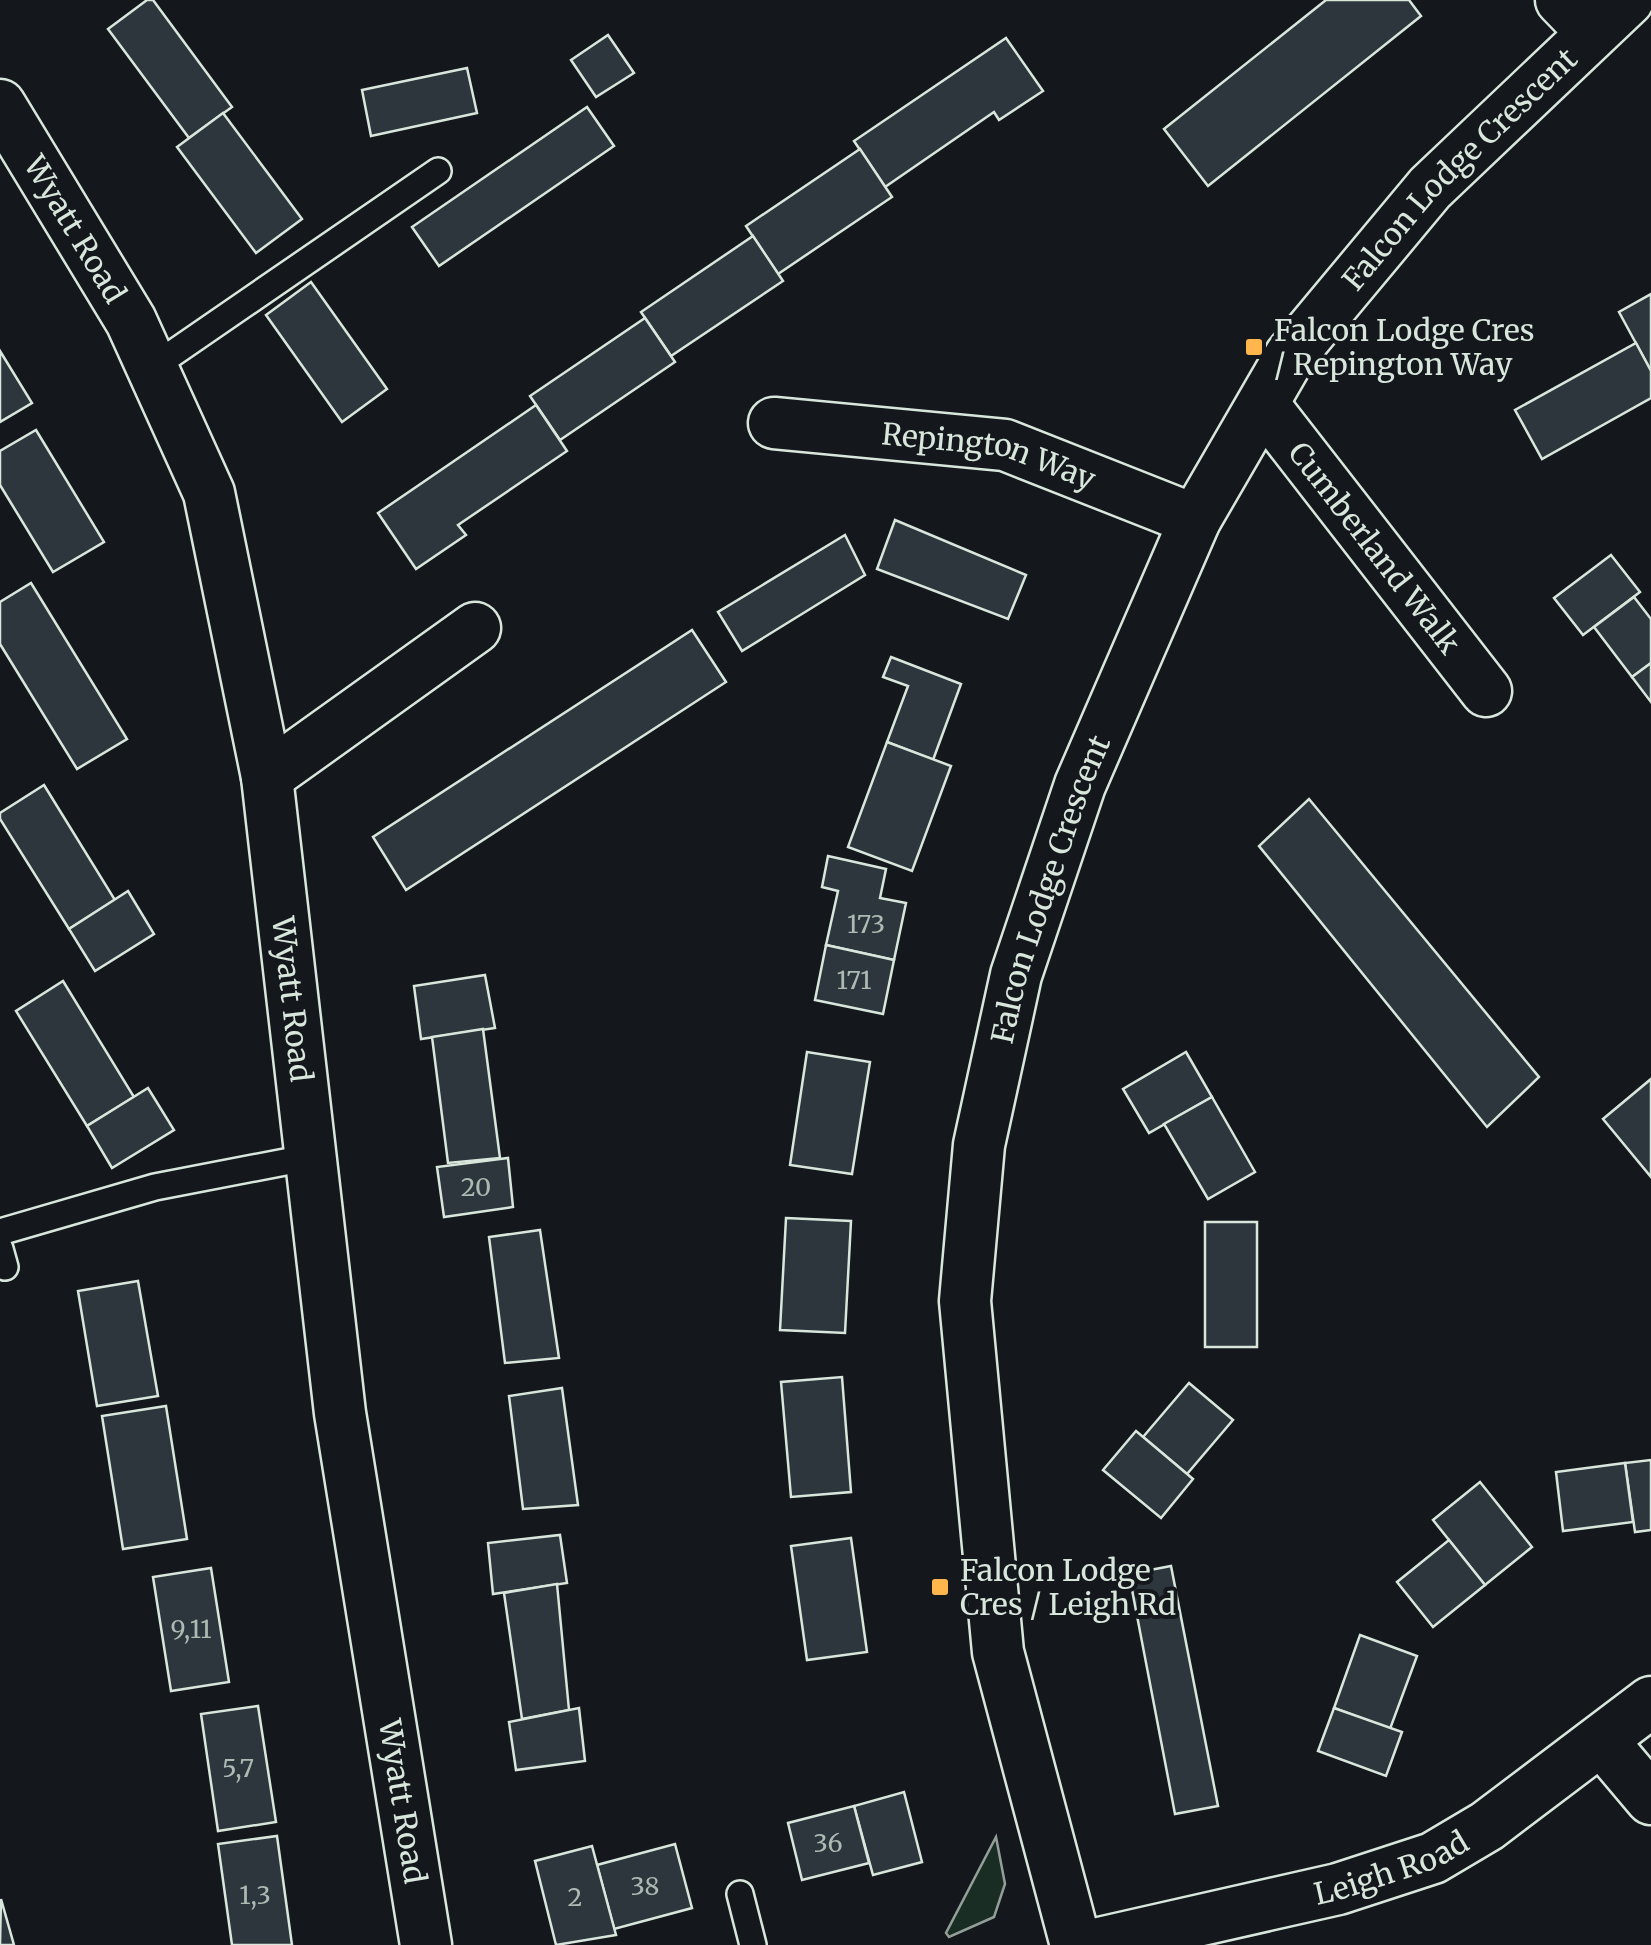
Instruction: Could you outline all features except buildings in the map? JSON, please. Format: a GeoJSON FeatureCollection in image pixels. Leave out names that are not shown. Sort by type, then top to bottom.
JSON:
{"type":"FeatureCollection","features":[{"type":"Feature","properties":{"kind":"street","name":"Falcon Lodge Crescent"},"geometry":{"type":"LineString","coordinates":[[1076,1945],[998,1652],[965,1300],[980,1145],[1016,975],[1080,784],[1194,520],[1290,356],[1430,188],[1593,10]]}},
{"type":"Feature","properties":{"kind":"street","name":"Wyatt Road"},"geometry":{"type":"LineString","coordinates":[[0,105],[131,321],[208,494],[267,777],[340,1413],[426,1945]]}},
{"type":"Feature","properties":{"kind":"street","name":"Cumberland Walk"},"geometry":{"type":"LineString","coordinates":[[1263,404],[1486,691]]}},
{"type":"Feature","properties":{"kind":"street","name":"Repington Way"},"geometry":{"type":"LineString","coordinates":[[774,424],[1004,446],[1194,520]]}},
{"type":"Feature","properties":{"kind":"street"},"geometry":{"type":"LineString","coordinates":[[267,777],[475,628]]}},
{"type":"Feature","properties":{"kind":"street","name":"Leigh Road"},"geometry":{"type":"LineString","coordinates":[[1091,1945],[1338,1889],[1433,1858],[1487,1826],[1651,1702]]}},
{"type":"Feature","properties":{"kind":"street"},"geometry":{"type":"LineString","coordinates":[[1603,1742],[1651,1798]]}},
{"type":"Feature","properties":{"kind":"lane"},"geometry":{"type":"LineString","coordinates":[[152,368],[438,171]]}},
{"type":"Feature","properties":{"kind":"lane"},"geometry":{"type":"LineString","coordinates":[[0,1232],[155,1187],[311,1157]]}},
{"type":"Feature","properties":{"kind":"lane"},"geometry":{"type":"LineString","coordinates":[[740,1894],[752,1945]]}},
{"type":"Feature","properties":{"kind":"green space"},"geometry":{"type":"Polygon","coordinates":[[[996,1837],[1005,1884],[994,1917],[949,1937],[946,1933],[996,1837]]]}},
{"type":"Feature","properties":{"kind":"place","name":"Falcon Lodge Cres / Repington Way"},"geometry":{"type":"Point","coordinates":[1254,347]}},
{"type":"Feature","properties":{"kind":"place","name":"Falcon Lodge Cres / Leigh Rd"},"geometry":{"type":"Point","coordinates":[940,1587]}}]}
